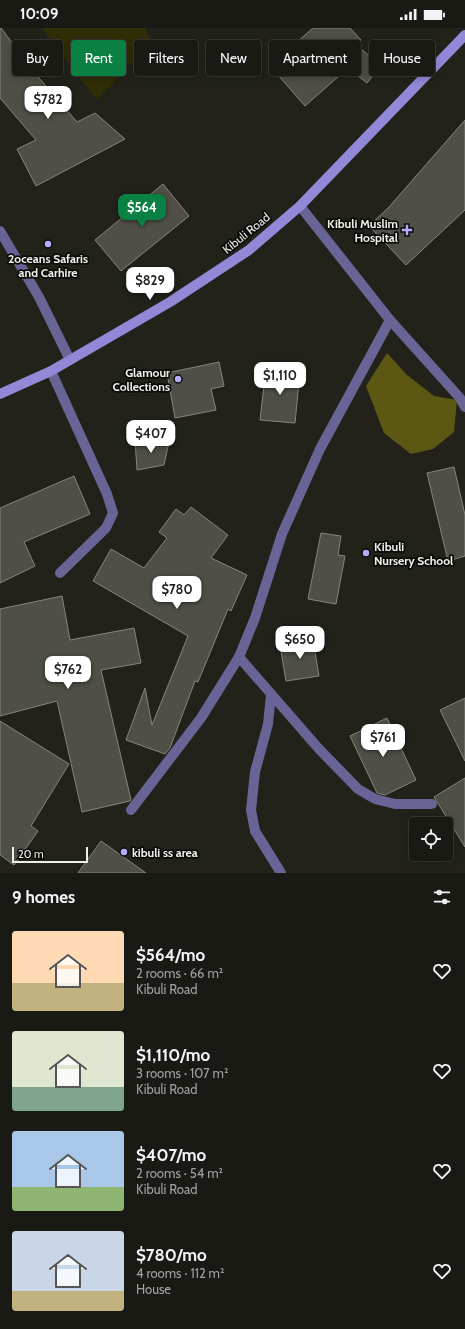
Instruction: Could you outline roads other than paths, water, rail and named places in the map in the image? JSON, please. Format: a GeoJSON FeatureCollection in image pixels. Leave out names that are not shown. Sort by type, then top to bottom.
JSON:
{"type":"FeatureCollection","features":[{"type":"Feature","properties":{"kind":"street","name":"Kibuli Road"},"geometry":{"type":"LineString","coordinates":[[0,394],[51,371],[170,302],[249,250],[300,206],[465,35]]}},
{"type":"Feature","properties":{"kind":"street"},"geometry":{"type":"LineString","coordinates":[[300,206],[390,320],[460,398],[465,407]]}},
{"type":"Feature","properties":{"kind":"street"},"geometry":{"type":"LineString","coordinates":[[0,231],[39,297],[70,360]]}},
{"type":"Feature","properties":{"kind":"street"},"geometry":{"type":"LineString","coordinates":[[131,810],[201,718],[239,657],[255,618],[282,534],[317,456],[390,320]]}},
{"type":"Feature","properties":{"kind":"street"},"geometry":{"type":"LineString","coordinates":[[51,371],[107,494],[113,513],[106,528],[60,573]]}},
{"type":"Feature","properties":{"kind":"street"},"geometry":{"type":"LineString","coordinates":[[239,657],[319,749],[358,789],[375,799],[395,804],[432,804]]}},
{"type":"Feature","properties":{"kind":"street"},"geometry":{"type":"LineString","coordinates":[[271,695],[268,724],[255,772],[251,810],[254,831],[281,873]]}},
{"type":"Feature","properties":{"kind":"place","name":"Kibuli Muslim Hospital"},"geometry":{"type":"Point","coordinates":[407,230]}},
{"type":"Feature","properties":{"kind":"place","name":"2oceans Safaris and Carhire"},"geometry":{"type":"Point","coordinates":[48,244]}},
{"type":"Feature","properties":{"kind":"place","name":"Glamour Collections"},"geometry":{"type":"Point","coordinates":[178,379]}},
{"type":"Feature","properties":{"kind":"place","name":"Kibuli Nursery School"},"geometry":{"type":"Point","coordinates":[366,553]}},
{"type":"Feature","properties":{"kind":"place","name":"kibuli ss area"},"geometry":{"type":"Point","coordinates":[124,852]}}]}
